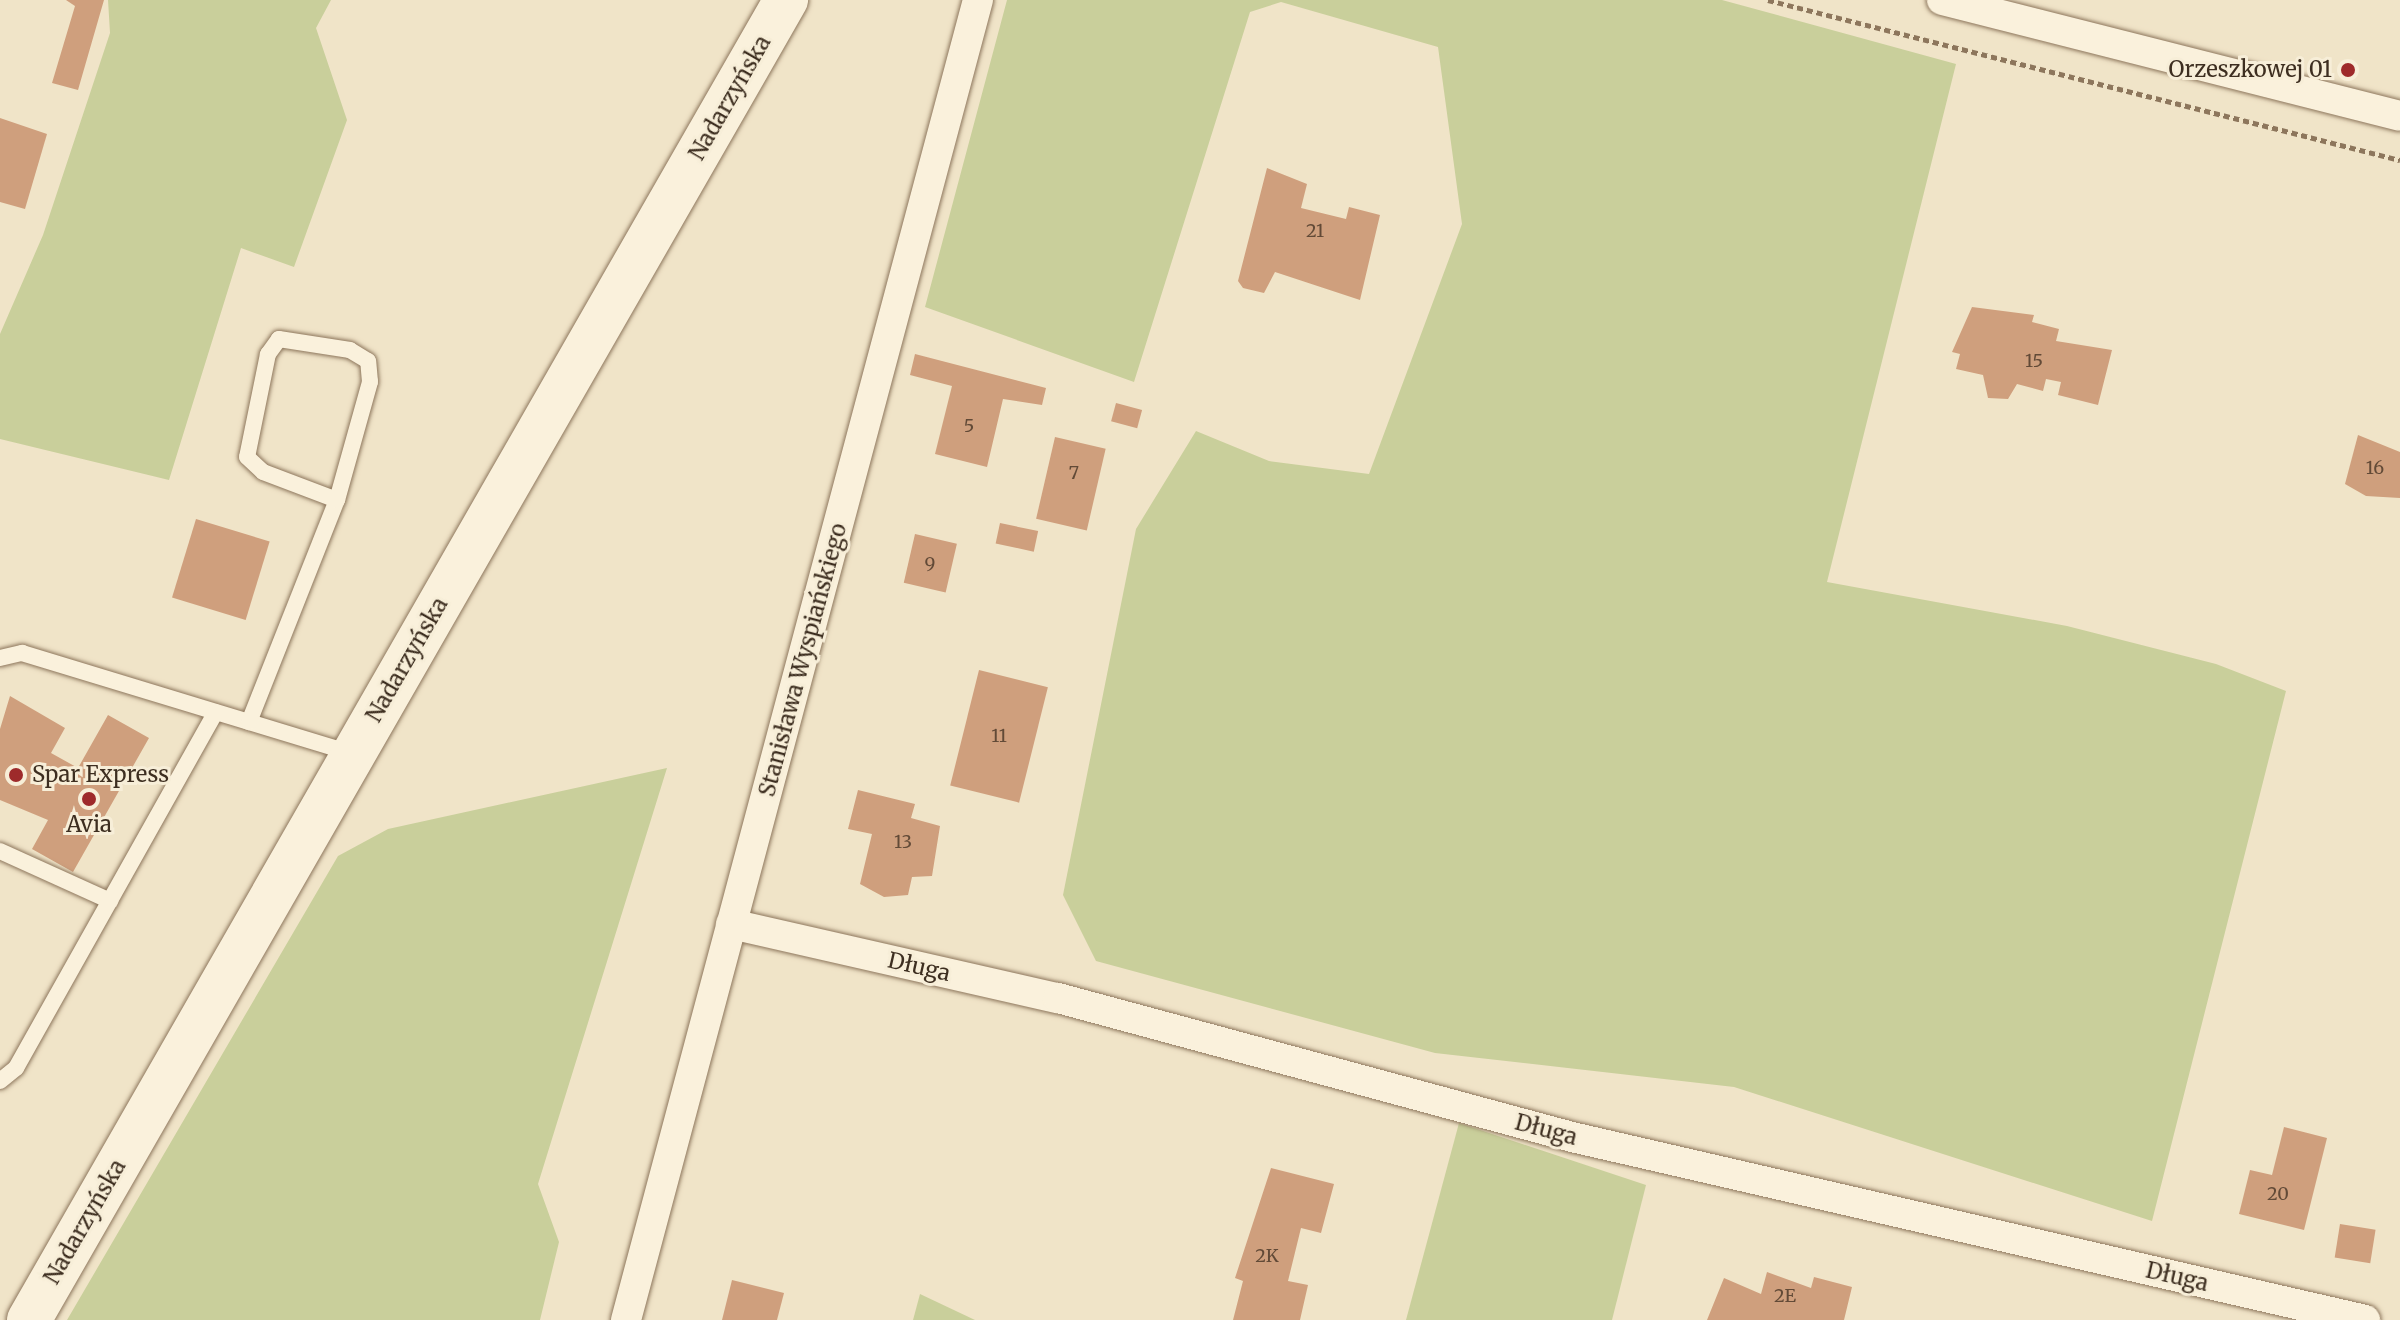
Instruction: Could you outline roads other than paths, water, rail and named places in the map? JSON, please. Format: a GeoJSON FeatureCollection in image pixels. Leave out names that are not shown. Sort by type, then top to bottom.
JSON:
{"type":"FeatureCollection","features":[{"type":"Feature","properties":{"kind":"main road","name":"Nadarzyńska"},"geometry":{"type":"LineString","coordinates":[[29,1320],[786,0]]}},
{"type":"Feature","properties":{"kind":"street","name":"Stanisława Wyspiańskiego"},"geometry":{"type":"LineString","coordinates":[[626,1320],[978,0]]}},
{"type":"Feature","properties":{"kind":"street"},"geometry":{"type":"LineString","coordinates":[[1942,0],[2400,116]]}},
{"type":"Feature","properties":{"kind":"street","name":"Długa"},"geometry":{"type":"LineString","coordinates":[[731,924],[1058,998],[1572,1137],[2365,1320]]}},
{"type":"Feature","properties":{"kind":"lane"},"geometry":{"type":"LineString","coordinates":[[249,722],[337,500],[370,382],[368,361],[324,344],[279,339],[268,354],[247,457],[263,472],[337,500]]}},
{"type":"Feature","properties":{"kind":"lane"},"geometry":{"type":"LineString","coordinates":[[0,658],[22,653],[354,754]]}},
{"type":"Feature","properties":{"kind":"lane"},"geometry":{"type":"LineString","coordinates":[[0,1081],[16,1068],[216,712]]}},
{"type":"Feature","properties":{"kind":"lane"},"geometry":{"type":"LineString","coordinates":[[0,851],[110,901]]}},
{"type":"Feature","properties":{"kind":"place","name":"Orzeszkowej 01"},"geometry":{"type":"Point","coordinates":[2348,70]}},
{"type":"Feature","properties":{"kind":"place","name":"Spar Express"},"geometry":{"type":"Point","coordinates":[16,775]}},
{"type":"Feature","properties":{"kind":"place","name":"Avia"},"geometry":{"type":"Point","coordinates":[89,799]}}]}
